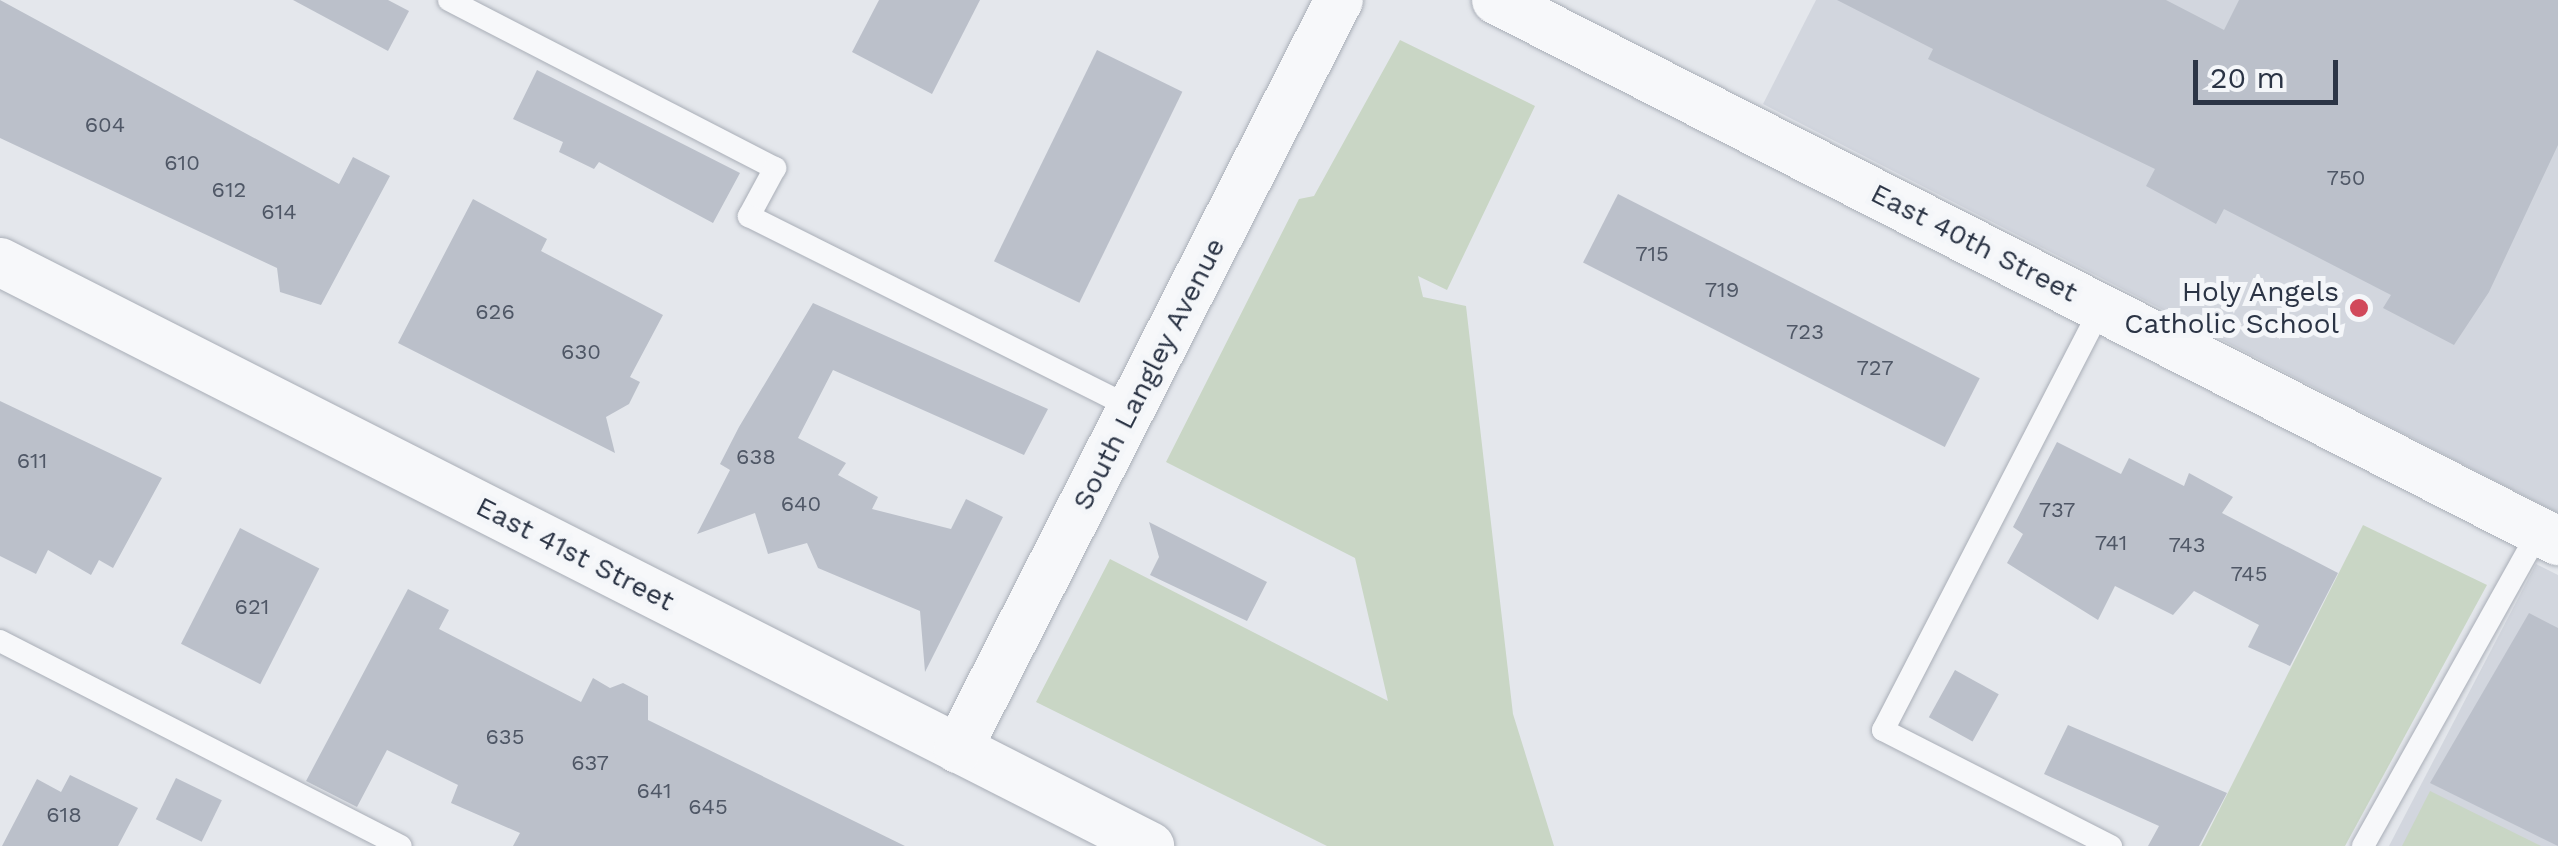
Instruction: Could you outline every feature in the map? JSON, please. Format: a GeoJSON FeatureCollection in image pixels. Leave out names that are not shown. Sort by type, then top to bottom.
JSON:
{"type":"FeatureCollection","features":[{"type":"Feature","properties":{"kind":"street","name":"South Langley Avenue"},"geometry":{"type":"LineString","coordinates":[[958,749],[1339,0]]}},
{"type":"Feature","properties":{"kind":"street","name":"East 40th Street"},"geometry":{"type":"LineString","coordinates":[[1496,0],[2549,536]]}},
{"type":"Feature","properties":{"kind":"street","name":"East 41st Street"},"geometry":{"type":"LineString","coordinates":[[0,262],[958,749],[1089,832],[1150,846]]}},
{"type":"Feature","properties":{"kind":"lane"},"geometry":{"type":"LineString","coordinates":[[449,0],[775,168],[749,216],[1132,408]]}},
{"type":"Feature","properties":{"kind":"lane"},"geometry":{"type":"LineString","coordinates":[[2101,308],[1883,730],[2111,846]]}},
{"type":"Feature","properties":{"kind":"lane"},"geometry":{"type":"LineString","coordinates":[[2363,846],[2549,536]]}},
{"type":"Feature","properties":{"kind":"lane"},"geometry":{"type":"LineString","coordinates":[[0,640],[401,846]]}},
{"type":"Feature","properties":{"kind":"shaded area","name":"Holy Angels Catholic School"},"geometry":{"type":"Polygon","coordinates":[[[1816,0],[2558,0],[2558,513],[1763,104],[1816,0]]]}},
{"type":"Feature","properties":{"kind":"shaded area"},"geometry":{"type":"Polygon","coordinates":[[[2536,564],[2558,575],[2558,846],[2389,846],[2536,564]]]}},
{"type":"Feature","properties":{"kind":"green space"},"geometry":{"type":"Polygon","coordinates":[[[1400,40],[1535,106],[1447,290],[1418,276],[1423,297],[1466,306],[1513,714],[1554,846],[1327,846],[1036,702],[1110,559],[1388,701],[1355,558],[1166,462],[1299,199],[1314,196],[1400,40]]]}},
{"type":"Feature","properties":{"kind":"green space"},"geometry":{"type":"Polygon","coordinates":[[[2363,525],[2487,585],[2345,846],[2201,846],[2363,525]]]}},
{"type":"Feature","properties":{"kind":"green space"},"geometry":{"type":"Polygon","coordinates":[[[2430,791],[2541,846],[2402,846],[2430,791]]]}},
{"type":"Feature","properties":{"kind":"building"},"geometry":{"type":"Polygon","coordinates":[[[0,0],[339,184],[353,157],[390,176],[321,305],[280,292],[277,268],[0,138],[0,0]]]}},
{"type":"Feature","properties":{"kind":"building"},"geometry":{"type":"Polygon","coordinates":[[[293,0],[388,0],[409,11],[388,51],[293,0]]]}},
{"type":"Feature","properties":{"kind":"building"},"geometry":{"type":"Polygon","coordinates":[[[879,0],[980,0],[932,94],[852,52],[879,0]]]}},
{"type":"Feature","properties":{"kind":"building","name":"Holy Angels Catholic School"},"geometry":{"type":"Polygon","coordinates":[[[1837,0],[2166,0],[2224,30],[2239,0],[2558,0],[2558,145],[2489,292],[2454,345],[2383,308],[2391,295],[2224,209],[2216,224],[2146,186],[2155,169],[1928,59],[1933,49],[1837,0]]]}},
{"type":"Feature","properties":{"kind":"building"},"geometry":{"type":"Polygon","coordinates":[[[1097,50],[1182,92],[1079,303],[994,261],[1097,50]]]}},
{"type":"Feature","properties":{"kind":"building"},"geometry":{"type":"Polygon","coordinates":[[[537,70],[740,173],[713,223],[599,162],[594,169],[559,152],[563,142],[513,119],[537,70]]]}},
{"type":"Feature","properties":{"kind":"building"},"geometry":{"type":"Polygon","coordinates":[[[1618,194],[1980,378],[1945,447],[1583,263],[1618,194]]]}},
{"type":"Feature","properties":{"kind":"building"},"geometry":{"type":"Polygon","coordinates":[[[473,199],[547,239],[541,251],[663,315],[630,377],[640,382],[629,404],[606,417],[615,453],[398,343],[473,199]]]}},
{"type":"Feature","properties":{"kind":"building"},"geometry":{"type":"Polygon","coordinates":[[[813,303],[1048,409],[1024,455],[833,370],[798,438],[846,463],[838,475],[878,497],[872,509],[951,529],[966,499],[1003,517],[925,672],[920,611],[818,568],[807,543],[768,554],[755,513],[697,534],[730,470],[720,464],[813,303]]]}},
{"type":"Feature","properties":{"kind":"building"},"geometry":{"type":"Polygon","coordinates":[[[0,401],[162,478],[113,568],[99,560],[91,575],[48,550],[36,574],[0,556],[0,401]]]}},
{"type":"Feature","properties":{"kind":"building"},"geometry":{"type":"Polygon","coordinates":[[[2057,442],[2121,474],[2129,458],[2184,486],[2189,473],[2233,497],[2222,513],[2338,573],[2290,666],[2248,647],[2259,625],[2194,591],[2173,615],[2115,586],[2098,620],[2007,563],[2023,534],[2013,527],[2057,442]]]}},
{"type":"Feature","properties":{"kind":"building"},"geometry":{"type":"Polygon","coordinates":[[[1149,522],[1267,582],[1247,621],[1150,575],[1159,557],[1149,522]]]}},
{"type":"Feature","properties":{"kind":"building"},"geometry":{"type":"Polygon","coordinates":[[[240,528],[319,568],[260,684],[181,644],[240,528]]]}},
{"type":"Feature","properties":{"kind":"building"},"geometry":{"type":"Polygon","coordinates":[[[408,589],[449,610],[439,629],[581,702],[593,678],[610,688],[623,683],[648,696],[648,720],[905,846],[513,846],[520,833],[451,803],[458,785],[387,750],[357,807],[306,781],[408,589]]]}},
{"type":"Feature","properties":{"kind":"building"},"geometry":{"type":"Polygon","coordinates":[[[2529,613],[2558,628],[2558,846],[2430,783],[2529,613]]]}},
{"type":"Feature","properties":{"kind":"building"},"geometry":{"type":"Polygon","coordinates":[[[1955,670],[1999,694],[1973,741],[1929,717],[1955,670]]]}},
{"type":"Feature","properties":{"kind":"building"},"geometry":{"type":"Polygon","coordinates":[[[2068,725],[2227,793],[2199,846],[2148,846],[2159,826],[2044,774],[2068,725]]]}},
{"type":"Feature","properties":{"kind":"building"},"geometry":{"type":"Polygon","coordinates":[[[70,775],[138,808],[118,846],[2,846],[37,779],[61,792],[70,775]]]}},
{"type":"Feature","properties":{"kind":"building"},"geometry":{"type":"Polygon","coordinates":[[[176,778],[222,800],[202,842],[156,819],[176,778]]]}},
{"type":"Feature","properties":{"kind":"place","name":"Holy Angels Catholic School"},"geometry":{"type":"Point","coordinates":[2359,308]}}]}
